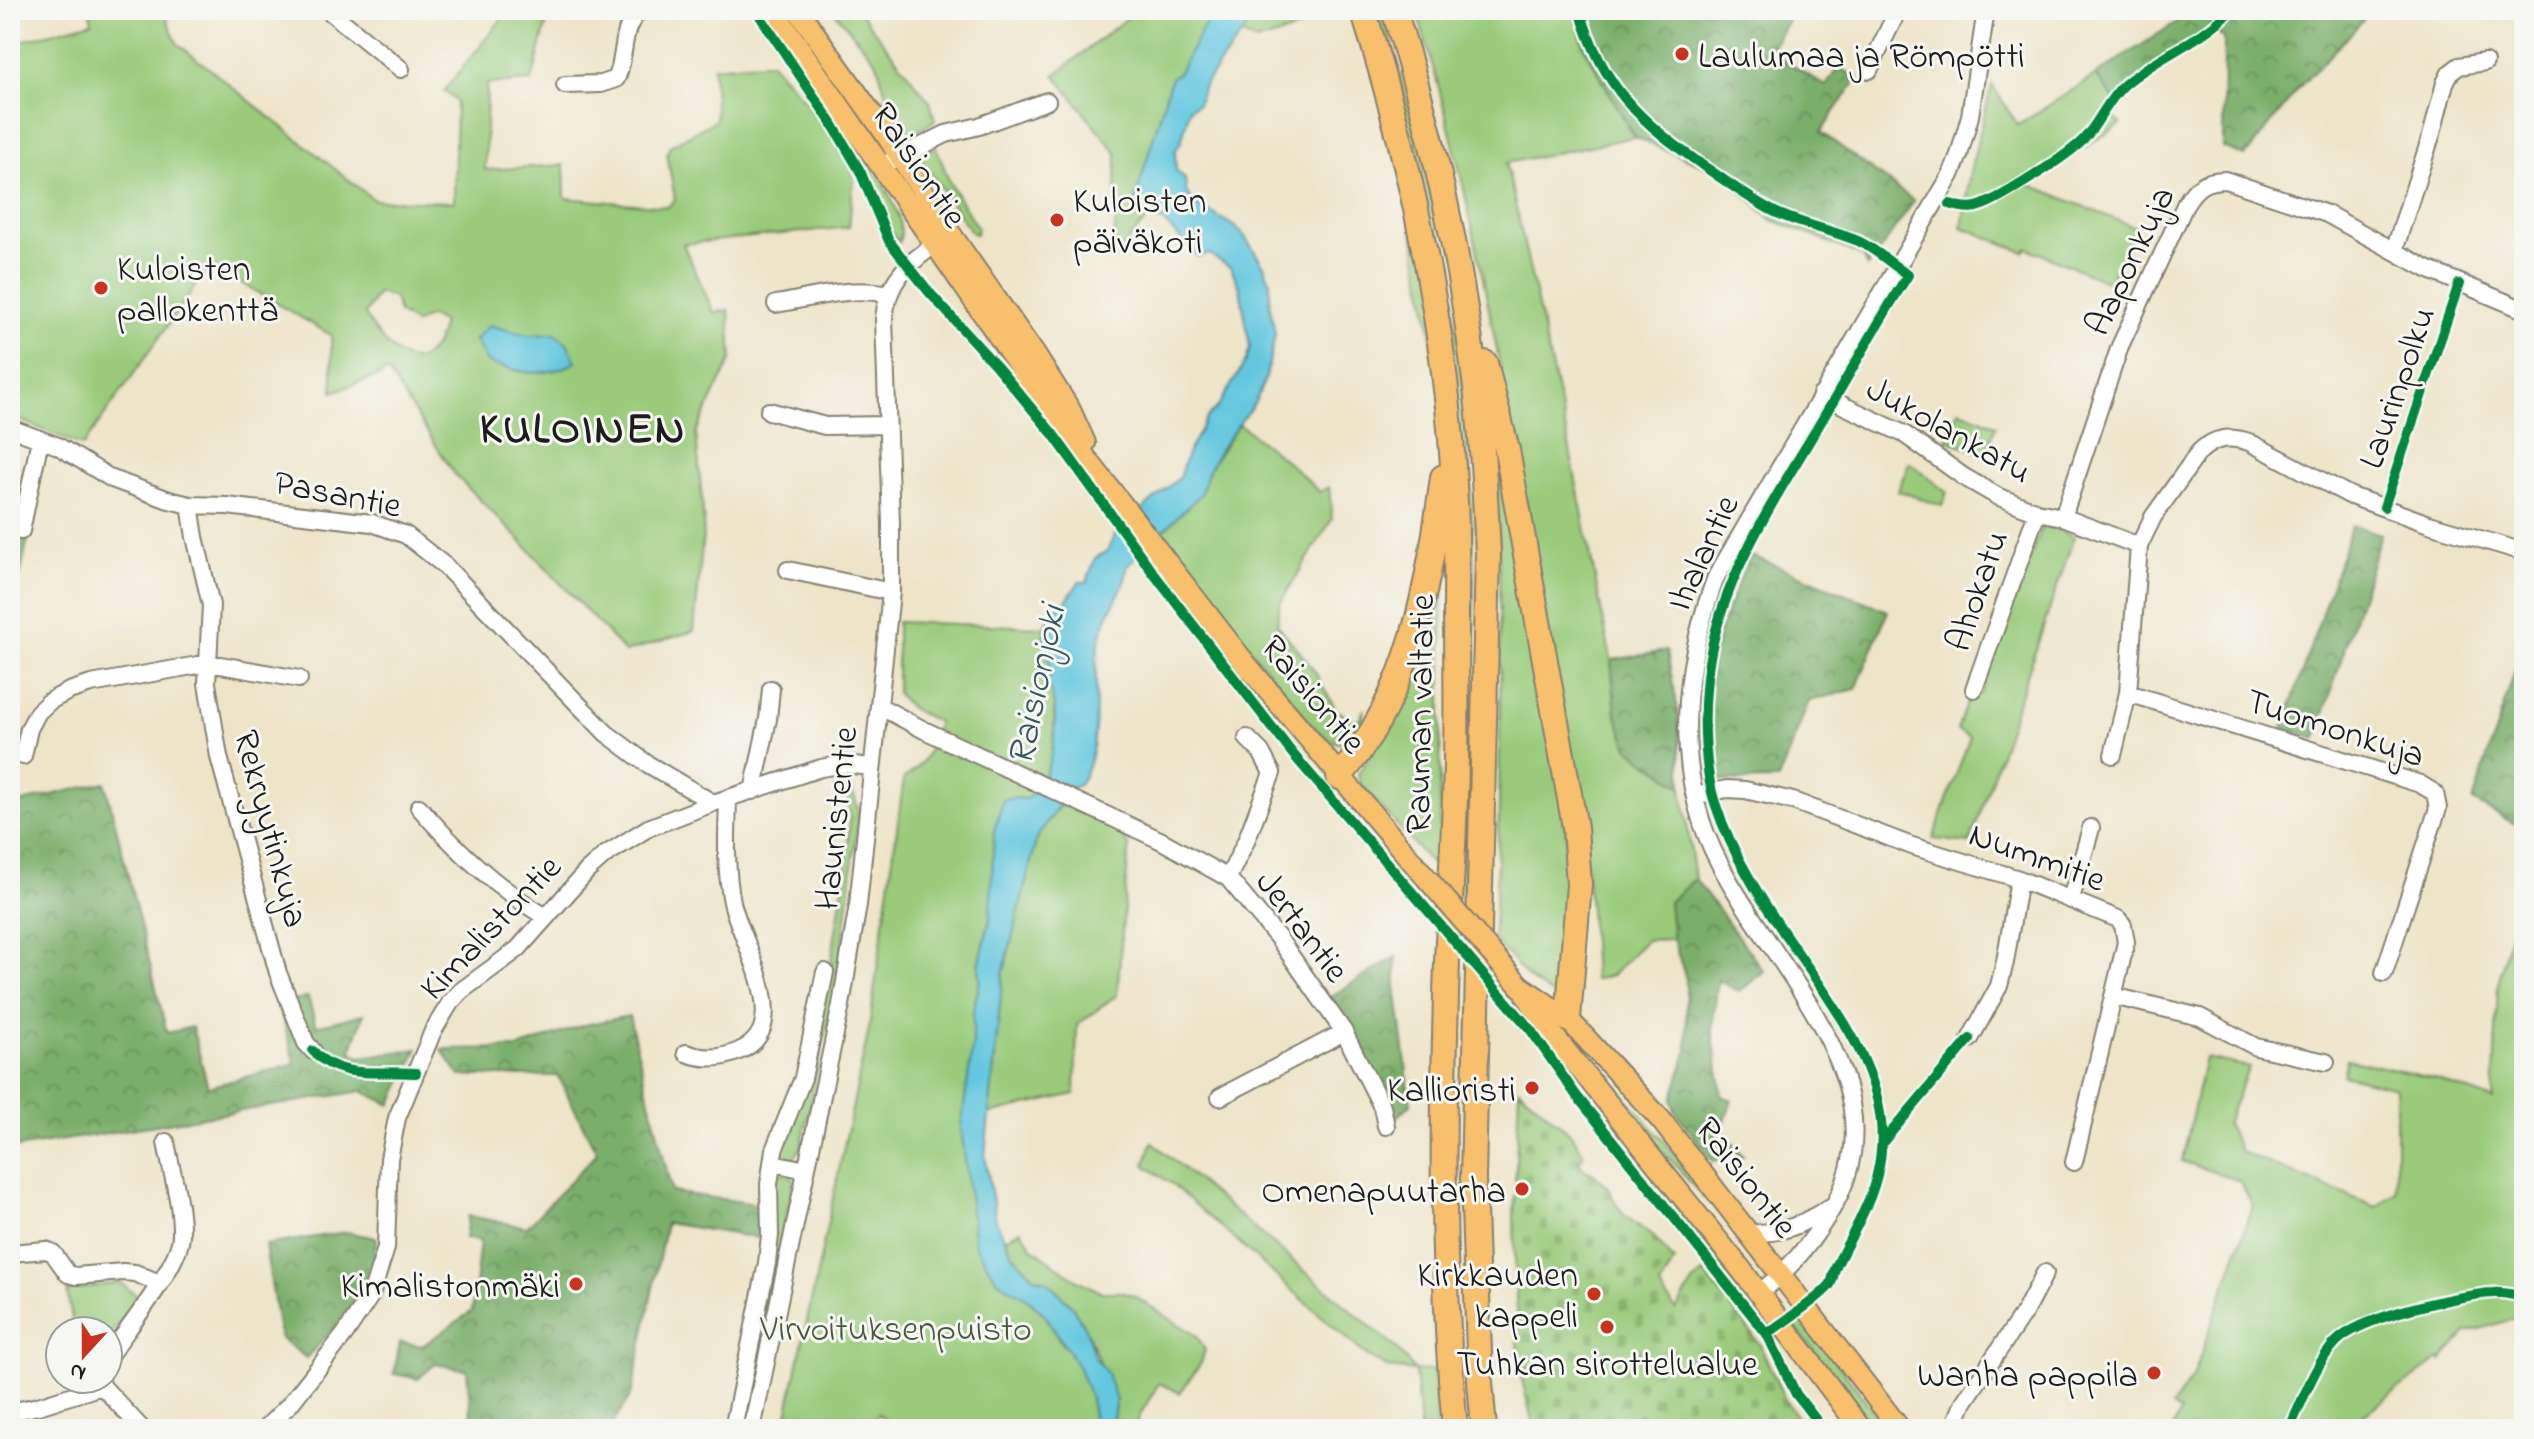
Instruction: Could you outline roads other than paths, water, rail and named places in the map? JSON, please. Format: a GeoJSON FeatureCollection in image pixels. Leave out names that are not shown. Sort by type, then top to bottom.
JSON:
{"type":"FeatureCollection","features":[{"type":"Feature","properties":{"kind":"highway","name":"Rauman valtatie"},"geometry":{"type":"LineString","coordinates":[[1363,10],[1386,85],[1421,227],[1450,427],[1456,504],[1456,761],[1447,966],[1444,1179],[1455,1429]]}},
{"type":"Feature","properties":{"kind":"highway","name":"Rauman valtatie"},"geometry":{"type":"LineString","coordinates":[[1394,10],[1433,143],[1461,285],[1483,457],[1488,554],[1473,1179],[1484,1429]]}},
{"type":"Feature","properties":{"kind":"highway"},"geometry":{"type":"LineString","coordinates":[[1461,285],[1488,370],[1507,450],[1575,827],[1579,885],[1568,1019]]}},
{"type":"Feature","properties":{"kind":"highway"},"geometry":{"type":"LineString","coordinates":[[1339,777],[1378,725],[1411,641],[1428,577],[1450,427]]}},
{"type":"Feature","properties":{"kind":"main road","name":"Raisiontie"},"geometry":{"type":"LineString","coordinates":[[773,10],[881,166],[942,239]]}},
{"type":"Feature","properties":{"kind":"main road","name":"Raisiontie"},"geometry":{"type":"LineString","coordinates":[[798,10],[900,157],[942,239],[1058,422],[1167,565],[1339,777],[1520,986],[1553,1035],[1759,1293],[1861,1429]]}},
{"type":"Feature","properties":{"kind":"main road","name":"Raisiontie"},"geometry":{"type":"LineString","coordinates":[[1520,986],[1568,1019],[1661,1120],[1900,1429]]}},
{"type":"Feature","properties":{"kind":"street"},"geometry":{"type":"LineString","coordinates":[[328,10],[401,69]]}},
{"type":"Feature","properties":{"kind":"street"},"geometry":{"type":"LineString","coordinates":[[565,85],[601,84],[616,79],[630,21],[643,10]]}},
{"type":"Feature","properties":{"kind":"street"},"geometry":{"type":"LineString","coordinates":[[1869,70],[1898,10]]}},
{"type":"Feature","properties":{"kind":"street","name":"Ihalantie"},"geometry":{"type":"LineString","coordinates":[[1759,1293],[1783,1275],[1815,1238],[1835,1205],[1850,1169],[1855,1139],[1853,1108],[1844,1072],[1782,963],[1729,882],[1710,842],[1695,796],[1688,745],[1688,687],[1695,646],[1706,604],[1729,553],[1895,266],[1936,202],[1959,155],[1970,116],[1981,13]]}},
{"type":"Feature","properties":{"kind":"street"},"geometry":{"type":"LineString","coordinates":[[2394,251],[2445,83],[2450,73],[2459,66],[2485,62]]}},
{"type":"Feature","properties":{"kind":"street"},"geometry":{"type":"LineString","coordinates":[[881,166],[946,134],[979,126],[1047,101]]}},
{"type":"Feature","properties":{"kind":"street","name":"Aaponkuja"},"geometry":{"type":"LineString","coordinates":[[2063,517],[2120,346],[2186,203],[2201,184],[2225,180],[2304,205],[2352,226],[2459,284],[2524,310]]}},
{"type":"Feature","properties":{"kind":"street"},"geometry":{"type":"LineString","coordinates":[[776,304],[842,293],[871,291],[887,294],[898,277],[942,239]]}},
{"type":"Feature","properties":{"kind":"street","name":"Haunistentie"},"geometry":{"type":"LineString","coordinates":[[752,1429],[858,905],[891,592],[884,319],[887,294]]}},
{"type":"Feature","properties":{"kind":"street","name":"Jukolankatu"},"geometry":{"type":"LineString","coordinates":[[1821,395],[1904,434],[1981,488],[2037,512],[2063,517],[2139,546]]}},
{"type":"Feature","properties":{"kind":"street"},"geometry":{"type":"LineString","coordinates":[[769,411],[825,426],[887,425]]}},
{"type":"Feature","properties":{"kind":"street","name":"Pasantie"},"geometry":{"type":"LineString","coordinates":[[10,428],[40,439],[132,487],[190,505],[227,506],[372,523],[406,535],[445,566],[606,733],[636,756],[720,801]]}},
{"type":"Feature","properties":{"kind":"street"},"geometry":{"type":"LineString","coordinates":[[2113,755],[2128,693],[2139,546],[2153,517],[2208,443],[2234,437],[2351,496],[2524,552]]}},
{"type":"Feature","properties":{"kind":"street"},"geometry":{"type":"LineString","coordinates":[[21,531],[40,439]]}},
{"type":"Feature","properties":{"kind":"street","name":"Rekryytinkuja"},"geometry":{"type":"LineString","coordinates":[[190,505],[211,605],[209,708],[219,757],[278,973],[301,1032],[313,1051]]}},
{"type":"Feature","properties":{"kind":"street","name":"Ahokatu"},"geometry":{"type":"LineString","coordinates":[[1974,689],[2037,512]]}},
{"type":"Feature","properties":{"kind":"street"},"geometry":{"type":"LineString","coordinates":[[788,570],[891,592]]}},
{"type":"Feature","properties":{"kind":"street"},"geometry":{"type":"LineString","coordinates":[[23,756],[29,729],[38,712],[50,701],[91,684],[209,663],[299,679]]}},
{"type":"Feature","properties":{"kind":"street"},"geometry":{"type":"LineString","coordinates":[[753,791],[771,689]]}},
{"type":"Feature","properties":{"kind":"street","name":"Tuomonkuja"},"geometry":{"type":"LineString","coordinates":[[2128,693],[2420,784],[2435,793],[2438,808],[2384,973]]}},
{"type":"Feature","properties":{"kind":"street","name":"Jertantie"},"geometry":{"type":"LineString","coordinates":[[879,706],[1162,841],[1228,878],[1279,939],[1344,1032],[1382,1107],[1386,1126]]}},
{"type":"Feature","properties":{"kind":"street"},"geometry":{"type":"LineString","coordinates":[[1228,878],[1272,773],[1261,752],[1247,738]]}},
{"type":"Feature","properties":{"kind":"street","name":"Kimalistontie"},"geometry":{"type":"LineString","coordinates":[[265,1429],[290,1404],[371,1295],[386,1248],[392,1137],[409,1088],[438,1022],[461,991],[506,960],[587,871],[623,842],[648,828],[821,768],[845,764],[871,767]]}},
{"type":"Feature","properties":{"kind":"street","name":"Nummitie"},"geometry":{"type":"LineString","coordinates":[[1695,796],[1727,789],[1764,793],[1827,812],[1912,846],[2019,879],[2109,915],[2123,925],[2126,942],[2074,1162]]}},
{"type":"Feature","properties":{"kind":"street"},"geometry":{"type":"LineString","coordinates":[[686,1053],[700,1059],[726,1057],[745,1049],[757,1038],[767,1007],[732,902],[720,801]]}},
{"type":"Feature","properties":{"kind":"street"},"geometry":{"type":"LineString","coordinates":[[419,807],[453,846],[519,901],[546,917]]}},
{"type":"Feature","properties":{"kind":"street"},"geometry":{"type":"LineString","coordinates":[[2071,899],[2091,828]]}},
{"type":"Feature","properties":{"kind":"street"},"geometry":{"type":"LineString","coordinates":[[1970,1039],[1999,986],[2019,879]]}},
{"type":"Feature","properties":{"kind":"street"},"geometry":{"type":"LineString","coordinates":[[733,1429],[767,1263],[769,1184],[773,1163],[779,1136],[803,1078],[825,972]]}},
{"type":"Feature","properties":{"kind":"street"},"geometry":{"type":"LineString","coordinates":[[2113,996],[2200,1017],[2256,1047],[2326,1062]]}},
{"type":"Feature","properties":{"kind":"street"},"geometry":{"type":"LineString","coordinates":[[1220,1097],[1344,1032]]}},
{"type":"Feature","properties":{"kind":"street"},"geometry":{"type":"LineString","coordinates":[[124,1334],[177,1255],[181,1234],[166,1142]]}},
{"type":"Feature","properties":{"kind":"street"},"geometry":{"type":"LineString","coordinates":[[773,1163],[806,1170]]}},
{"type":"Feature","properties":{"kind":"street"},"geometry":{"type":"LineString","coordinates":[[1751,1233],[1791,1230],[1835,1205]]}},
{"type":"Feature","properties":{"kind":"street"},"geometry":{"type":"LineString","coordinates":[[10,1253],[46,1250],[53,1253],[68,1274],[135,1273],[159,1283]]}},
{"type":"Feature","properties":{"kind":"street"},"geometry":{"type":"LineString","coordinates":[[1953,1429],[1964,1402],[2025,1311],[2045,1273]]}},
{"type":"Feature","properties":{"kind":"street"},"geometry":{"type":"LineString","coordinates":[[10,1412],[67,1395]]}},
{"type":"Feature","properties":{"kind":"street"},"geometry":{"type":"LineString","coordinates":[[113,1395],[142,1429]]}},
{"type":"Feature","properties":{"kind":"water"},"geometry":{"type":"Polygon","coordinates":[[[1213,10],[1260,10],[1204,85],[1198,104],[1190,108],[1181,142],[1175,151],[1176,170],[1185,179],[1186,191],[1194,202],[1243,234],[1264,266],[1270,282],[1275,334],[1266,377],[1255,402],[1221,448],[1200,495],[1127,566],[1124,582],[1103,628],[1098,647],[1095,728],[1088,767],[1079,785],[1071,788],[1039,834],[1003,975],[985,1155],[996,1221],[1013,1255],[1034,1277],[1047,1281],[1072,1306],[1087,1332],[1094,1356],[1107,1373],[1116,1400],[1111,1429],[1095,1429],[1090,1397],[1078,1366],[1045,1315],[1028,1299],[997,1280],[975,1245],[961,1126],[973,1043],[973,1012],[980,980],[979,966],[990,919],[994,831],[1003,800],[1026,799],[1036,791],[1052,753],[1054,704],[1044,683],[1052,674],[1044,627],[1054,609],[1066,601],[1079,582],[1087,582],[1095,558],[1107,552],[1116,532],[1179,478],[1187,454],[1206,419],[1217,408],[1246,361],[1250,347],[1240,288],[1231,268],[1209,254],[1198,257],[1163,221],[1139,214],[1135,200],[1171,78],[1179,72],[1213,10]]]}},
{"type":"Feature","properties":{"kind":"water"},"geometry":{"type":"Polygon","coordinates":[[[489,325],[526,335],[555,334],[567,343],[576,362],[553,371],[532,372],[487,362],[475,340],[489,325]]]}},
{"type":"Feature","properties":{"kind":"place","name":"Laulumaa ja Römpötti"},"geometry":{"type":"Point","coordinates":[1682,54]}},
{"type":"Feature","properties":{"kind":"place","name":"Kuloisten päiväkoti"},"geometry":{"type":"Point","coordinates":[1057,220]}},
{"type":"Feature","properties":{"kind":"place","name":"Kuloisten pallokenttä"},"geometry":{"type":"Point","coordinates":[101,288]}},
{"type":"Feature","properties":{"kind":"place","name":"Kallioristi"},"geometry":{"type":"Point","coordinates":[1532,1088]}},
{"type":"Feature","properties":{"kind":"place","name":"Omenapuutarha"},"geometry":{"type":"Point","coordinates":[1522,1189]}},
{"type":"Feature","properties":{"kind":"place","name":"Kimalistonmäki"},"geometry":{"type":"Point","coordinates":[576,1284]}},
{"type":"Feature","properties":{"kind":"place","name":"Kirkkauden kappeli"},"geometry":{"type":"Point","coordinates":[1594,1294]}},
{"type":"Feature","properties":{"kind":"place","name":"Tuhkan sirottelualue"},"geometry":{"type":"Point","coordinates":[1607,1327]}},
{"type":"Feature","properties":{"kind":"place","name":"Wanha pappila"},"geometry":{"type":"Point","coordinates":[2154,1373]}},
{"type":"Feature","properties":{"kind":"district","name":"KULOINEN"},"geometry":{"type":"Point","coordinates":[583,427]}},
{"type":"Feature","properties":{"kind":"water label","name":"Raisionjoki"},"geometry":{"type":"Point","coordinates":[1035,685]}},
{"type":"Feature","properties":{"kind":"park label","name":"Virvoituksenpuisto"},"geometry":{"type":"Point","coordinates":[896,1327]}}]}
